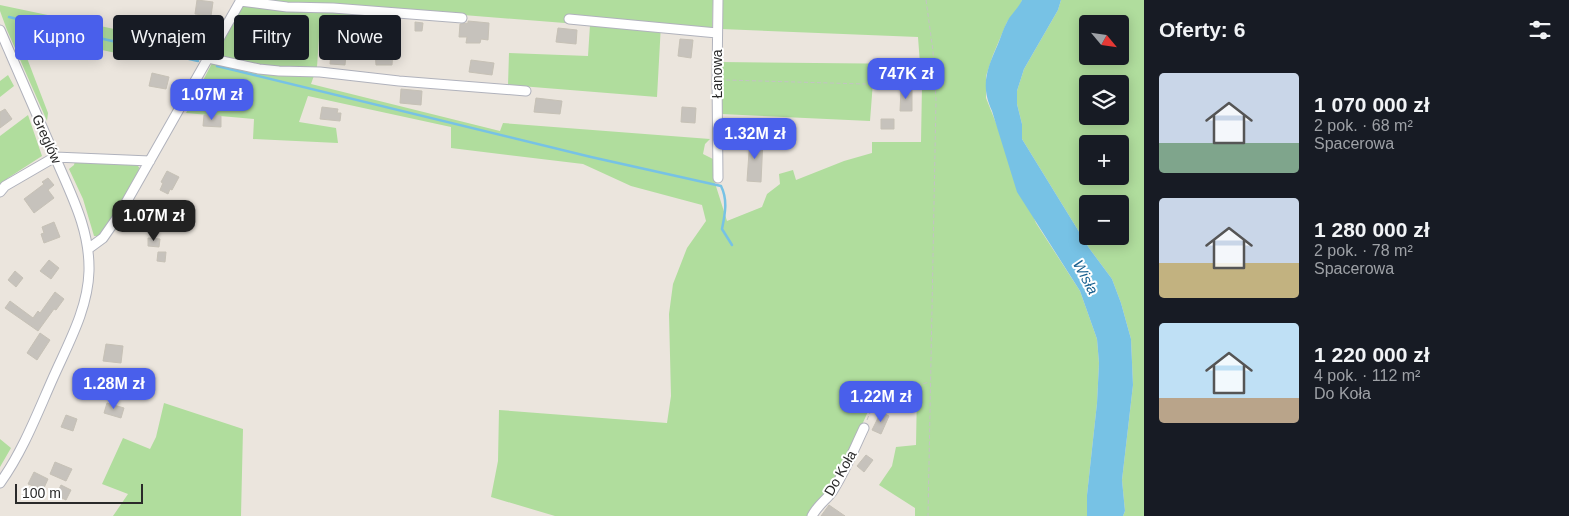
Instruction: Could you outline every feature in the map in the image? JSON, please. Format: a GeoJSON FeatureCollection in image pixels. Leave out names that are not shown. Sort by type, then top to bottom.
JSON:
{"type":"FeatureCollection","features":[{"type":"Feature","properties":{"kind":"street"},"geometry":{"type":"LineString","coordinates":[[224,30],[241,0],[287,7],[333,8],[462,18]]}},
{"type":"Feature","properties":{"kind":"street","name":"Łanowa"},"geometry":{"type":"LineString","coordinates":[[718,0],[716,80],[718,178]]}},
{"type":"Feature","properties":{"kind":"street"},"geometry":{"type":"LineString","coordinates":[[569,19],[717,33]]}},
{"type":"Feature","properties":{"kind":"street","name":"Greglów"},"geometry":{"type":"LineString","coordinates":[[0,30],[70,187],[82,219],[88,249],[87,286],[79,319],[26,439],[0,483]]}},
{"type":"Feature","properties":{"kind":"street"},"geometry":{"type":"LineString","coordinates":[[88,249],[97,244],[120,215],[207,60]]}},
{"type":"Feature","properties":{"kind":"street"},"geometry":{"type":"LineString","coordinates":[[218,60],[279,71],[320,72],[399,81],[526,91]]}},
{"type":"Feature","properties":{"kind":"street"},"geometry":{"type":"LineString","coordinates":[[0,192],[5,186],[55,157],[150,161]]}},
{"type":"Feature","properties":{"kind":"street","name":"Do Koła"},"geometry":{"type":"LineString","coordinates":[[812,516],[831,492],[864,428]]}},
{"type":"Feature","properties":{"kind":"path"},"geometry":{"type":"LineString","coordinates":[[926,0],[933,51],[935,86],[928,516]]}},
{"type":"Feature","properties":{"kind":"path"},"geometry":{"type":"LineString","coordinates":[[716,80],[935,86]]}},
{"type":"Feature","properties":{"kind":"path"},"geometry":{"type":"LineString","coordinates":[[864,428],[871,409],[880,398],[898,390],[930,382]]}},
{"type":"Feature","properties":{"kind":"green space"},"geometry":{"type":"Polygon","coordinates":[[[245,0],[713,0],[712,28],[661,24],[657,97],[508,85],[509,53],[588,56],[590,25],[351,6],[351,15],[319,15],[317,67],[311,84],[500,131],[503,123],[710,139],[705,144],[703,154],[713,159],[714,180],[727,221],[762,207],[767,194],[780,184],[779,174],[793,170],[796,180],[844,161],[872,153],[872,142],[921,142],[922,85],[873,82],[870,121],[721,114],[720,62],[920,64],[918,37],[721,29],[721,0],[1022,0],[1020,6],[1007,22],[993,55],[986,76],[986,98],[1036,223],[1080,291],[1097,339],[1099,363],[1097,403],[1087,495],[1087,516],[915,516],[915,508],[879,485],[892,466],[896,447],[916,445],[917,390],[884,399],[870,407],[844,465],[829,489],[813,506],[807,516],[555,516],[491,497],[498,461],[499,410],[667,423],[671,396],[669,314],[673,284],[687,248],[706,221],[702,205],[631,186],[583,164],[451,148],[451,127],[308,96],[299,122],[336,128],[338,143],[253,139],[254,119],[186,113],[214,60],[224,60],[224,40],[234,21],[234,60],[309,60],[309,15],[237,15],[245,0]]]}},
{"type":"Feature","properties":{"kind":"green space"},"geometry":{"type":"Polygon","coordinates":[[[1061,0],[1144,0],[1144,516],[1123,516],[1125,511],[1122,480],[1133,385],[1131,339],[1112,279],[1087,245],[1129,245],[1129,195],[1079,195],[1079,232],[1022,139],[1022,124],[1017,104],[1017,91],[1024,69],[1058,10],[1061,0]]]}},
{"type":"Feature","properties":{"kind":"green space"},"geometry":{"type":"Polygon","coordinates":[[[0,5],[48,15],[15,15],[15,48],[0,11],[0,5]]]}},
{"type":"Feature","properties":{"kind":"green space"},"geometry":{"type":"Polygon","coordinates":[[[103,27],[113,29],[113,52],[103,50],[103,27]]]}},
{"type":"Feature","properties":{"kind":"green space"},"geometry":{"type":"Polygon","coordinates":[[[20,60],[28,60],[48,113],[47,121],[20,60]]]}},
{"type":"Feature","properties":{"kind":"green space"},"geometry":{"type":"Polygon","coordinates":[[[8,75],[14,86],[0,97],[0,81],[8,75]]]}},
{"type":"Feature","properties":{"kind":"green space"},"geometry":{"type":"Polygon","coordinates":[[[28,115],[42,156],[8,178],[0,186],[0,136],[28,115]]]}},
{"type":"Feature","properties":{"kind":"green space"},"geometry":{"type":"Polygon","coordinates":[[[75,161],[134,163],[139,167],[135,185],[130,194],[99,236],[94,236],[83,199],[69,169],[74,165],[75,161]]]}},
{"type":"Feature","properties":{"kind":"green space"},"geometry":{"type":"Polygon","coordinates":[[[136,200],[155,201],[152,232],[115,230],[136,200]]]}},
{"type":"Feature","properties":{"kind":"green space"},"geometry":{"type":"Polygon","coordinates":[[[164,403],[243,429],[241,516],[113,516],[128,494],[102,484],[123,438],[150,449],[156,437],[164,403]]]}},
{"type":"Feature","properties":{"kind":"green space"},"geometry":{"type":"Polygon","coordinates":[[[0,439],[11,448],[0,467],[0,439]]]}},
{"type":"Feature","properties":{"kind":"water","name":"Wisła"},"geometry":{"type":"Polygon","coordinates":[[[1022,0],[1061,0],[1058,10],[1024,69],[1017,91],[1017,104],[1022,124],[1022,139],[1079,232],[1079,245],[1087,245],[1112,279],[1131,339],[1133,385],[1122,480],[1125,511],[1123,516],[1087,516],[1087,495],[1097,403],[1099,363],[1097,339],[1080,291],[1017,192],[986,93],[986,77],[991,61],[1009,19],[1022,0]]]}},
{"type":"Feature","properties":{"kind":"building"},"geometry":{"type":"Polygon","coordinates":[[[197,0],[213,2],[211,15],[195,14],[197,0]]]}},
{"type":"Feature","properties":{"kind":"building"},"geometry":{"type":"Polygon","coordinates":[[[468,21],[489,23],[488,40],[481,39],[480,43],[466,43],[467,37],[459,37],[460,24],[468,23],[468,21]]]}},
{"type":"Feature","properties":{"kind":"building"},"geometry":{"type":"Polygon","coordinates":[[[415,22],[423,23],[422,31],[415,31],[415,22]]]}},
{"type":"Feature","properties":{"kind":"building"},"geometry":{"type":"Polygon","coordinates":[[[558,28],[577,30],[576,44],[556,42],[558,28]]]}},
{"type":"Feature","properties":{"kind":"building"},"geometry":{"type":"Polygon","coordinates":[[[680,39],[693,40],[691,58],[678,56],[680,39]]]}},
{"type":"Feature","properties":{"kind":"building"},"geometry":{"type":"Polygon","coordinates":[[[330,60],[345,60],[345,65],[330,64],[330,60]]]}},
{"type":"Feature","properties":{"kind":"building"},"geometry":{"type":"Polygon","coordinates":[[[376,60],[392,60],[392,65],[376,65],[376,60]]]}},
{"type":"Feature","properties":{"kind":"building"},"geometry":{"type":"Polygon","coordinates":[[[471,60],[494,63],[492,75],[469,72],[471,60]]]}},
{"type":"Feature","properties":{"kind":"building"},"geometry":{"type":"Polygon","coordinates":[[[152,73],[169,77],[166,89],[149,86],[152,73]]]}},
{"type":"Feature","properties":{"kind":"building"},"geometry":{"type":"Polygon","coordinates":[[[401,89],[422,91],[421,105],[400,103],[401,89]]]}},
{"type":"Feature","properties":{"kind":"building"},"geometry":{"type":"Polygon","coordinates":[[[901,89],[912,90],[912,111],[900,111],[901,89]]]}},
{"type":"Feature","properties":{"kind":"building"},"geometry":{"type":"Polygon","coordinates":[[[536,98],[562,101],[560,114],[534,112],[536,98]]]}},
{"type":"Feature","properties":{"kind":"building"},"geometry":{"type":"Polygon","coordinates":[[[322,107],[338,109],[337,113],[341,113],[340,121],[320,119],[322,107]]]}},
{"type":"Feature","properties":{"kind":"building"},"geometry":{"type":"Polygon","coordinates":[[[682,107],[696,108],[695,123],[681,122],[682,107]]]}},
{"type":"Feature","properties":{"kind":"building"},"geometry":{"type":"Polygon","coordinates":[[[5,109],[12,119],[0,128],[0,112],[5,109]]]}},
{"type":"Feature","properties":{"kind":"building"},"geometry":{"type":"Polygon","coordinates":[[[204,115],[221,116],[221,127],[203,126],[204,115]]]}},
{"type":"Feature","properties":{"kind":"building"},"geometry":{"type":"Polygon","coordinates":[[[881,119],[894,119],[894,129],[881,129],[881,119]]]}},
{"type":"Feature","properties":{"kind":"building"},"geometry":{"type":"Polygon","coordinates":[[[750,138],[763,139],[761,182],[747,181],[750,138]]]}},
{"type":"Feature","properties":{"kind":"building"},"geometry":{"type":"Polygon","coordinates":[[[167,171],[179,177],[168,194],[160,190],[163,183],[161,182],[167,171]]]}},
{"type":"Feature","properties":{"kind":"building"},"geometry":{"type":"Polygon","coordinates":[[[48,178],[54,185],[48,190],[54,198],[34,213],[24,199],[44,184],[42,182],[48,178]]]}},
{"type":"Feature","properties":{"kind":"building"},"geometry":{"type":"Polygon","coordinates":[[[54,222],[60,237],[44,243],[41,234],[44,233],[42,227],[54,222]]]}},
{"type":"Feature","properties":{"kind":"building"},"geometry":{"type":"Polygon","coordinates":[[[148,238],[160,239],[159,247],[148,246],[148,238]]]}},
{"type":"Feature","properties":{"kind":"building"},"geometry":{"type":"Polygon","coordinates":[[[158,252],[166,252],[165,262],[157,261],[158,252]]]}},
{"type":"Feature","properties":{"kind":"building"},"geometry":{"type":"Polygon","coordinates":[[[49,260],[59,268],[51,279],[40,271],[49,260]]]}},
{"type":"Feature","properties":{"kind":"building"},"geometry":{"type":"Polygon","coordinates":[[[15,271],[23,278],[16,287],[8,280],[15,271]]]}},
{"type":"Feature","properties":{"kind":"building"},"geometry":{"type":"Polygon","coordinates":[[[55,292],[64,299],[38,331],[5,308],[10,301],[33,318],[38,311],[40,313],[55,292]]]}},
{"type":"Feature","properties":{"kind":"building"},"geometry":{"type":"Polygon","coordinates":[[[40,333],[50,340],[37,360],[27,353],[40,333]]]}},
{"type":"Feature","properties":{"kind":"building"},"geometry":{"type":"Polygon","coordinates":[[[106,344],[123,346],[121,363],[103,361],[106,344]]]}},
{"type":"Feature","properties":{"kind":"building"},"geometry":{"type":"Polygon","coordinates":[[[107,403],[124,408],[121,418],[104,413],[107,403]]]}},
{"type":"Feature","properties":{"kind":"building"},"geometry":{"type":"Polygon","coordinates":[[[881,412],[889,416],[881,434],[872,430],[881,412]]]}},
{"type":"Feature","properties":{"kind":"building"},"geometry":{"type":"Polygon","coordinates":[[[66,415],[77,419],[73,431],[61,427],[66,415]]]}},
{"type":"Feature","properties":{"kind":"building"},"geometry":{"type":"Polygon","coordinates":[[[866,455],[873,460],[864,472],[857,466],[866,455]]]}},
{"type":"Feature","properties":{"kind":"building"},"geometry":{"type":"Polygon","coordinates":[[[55,462],[72,469],[66,481],[50,474],[55,462]]]}},
{"type":"Feature","properties":{"kind":"building"},"geometry":{"type":"Polygon","coordinates":[[[34,472],[48,479],[43,490],[28,484],[34,472]]]}},
{"type":"Feature","properties":{"kind":"building"},"geometry":{"type":"Polygon","coordinates":[[[61,485],[71,490],[66,500],[56,495],[61,485]]]}},
{"type":"Feature","properties":{"kind":"building"},"geometry":{"type":"Polygon","coordinates":[[[829,505],[845,516],[821,516],[829,505]]]}},
{"type":"Feature","properties":{"kind":"waterway"},"geometry":{"type":"LineString","coordinates":[[9,17],[198,61]]}},
{"type":"Feature","properties":{"kind":"waterway"},"geometry":{"type":"LineString","coordinates":[[217,66],[591,157],[721,186],[725,202],[722,229],[732,245]]}}]}
